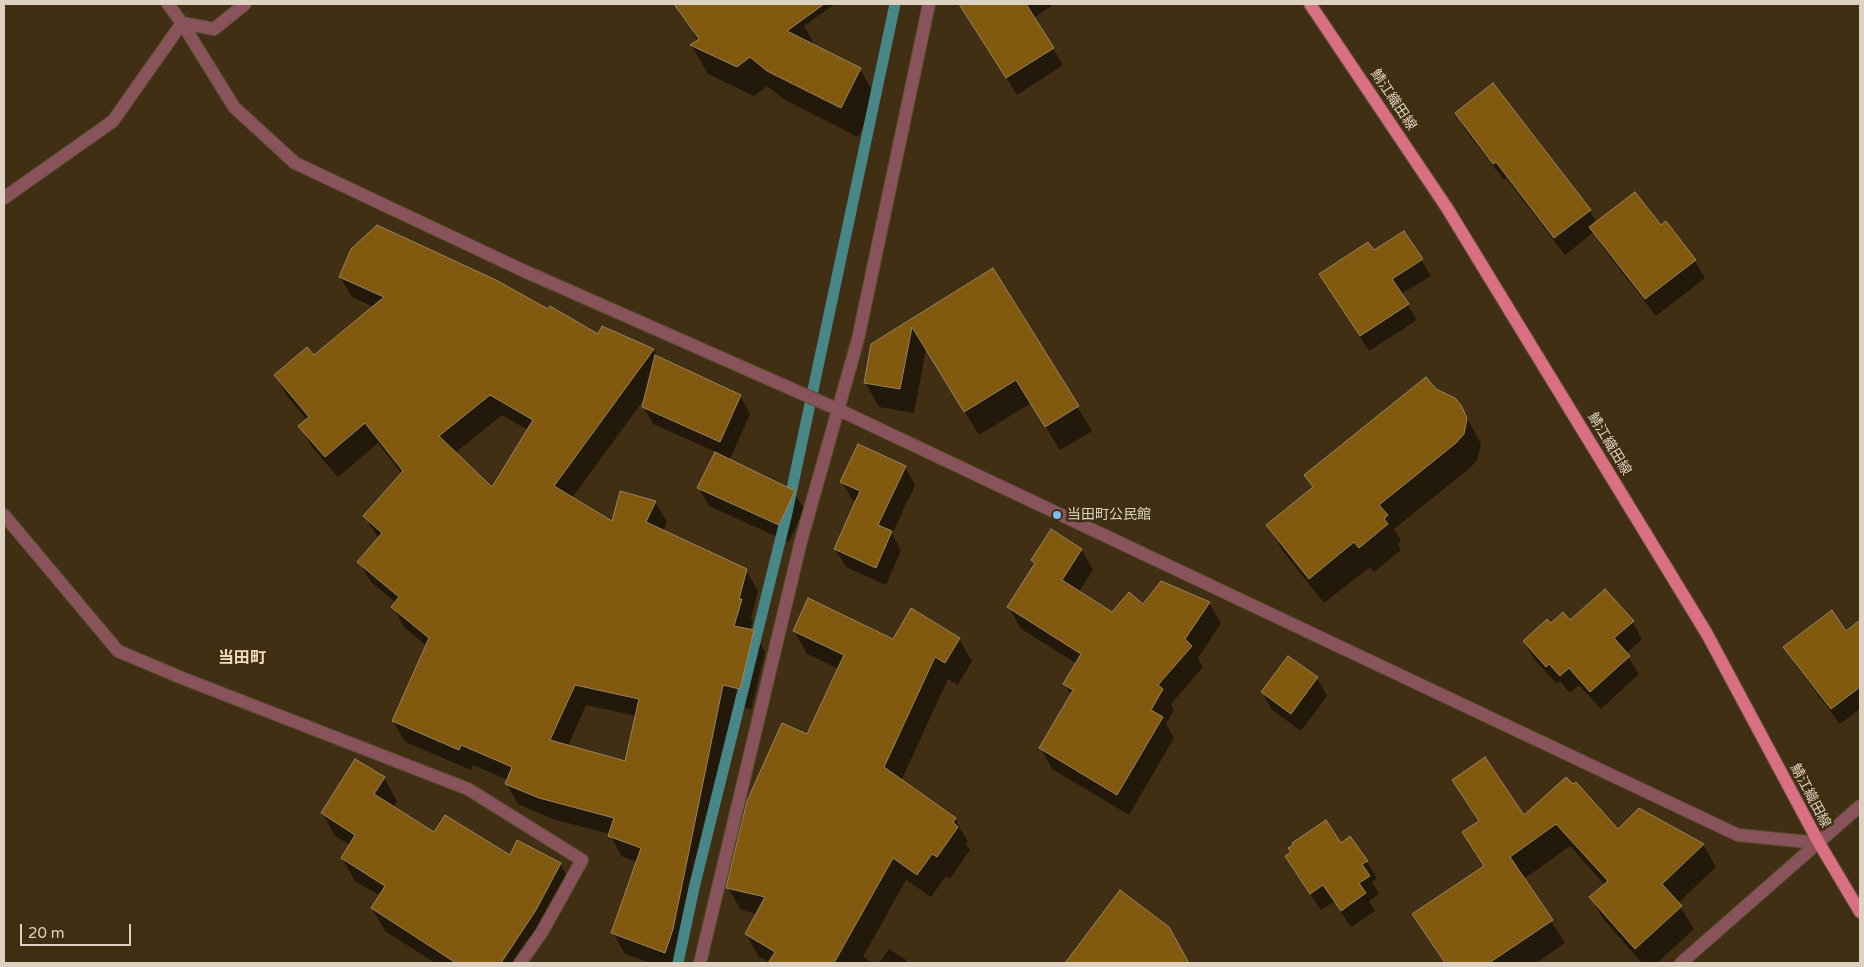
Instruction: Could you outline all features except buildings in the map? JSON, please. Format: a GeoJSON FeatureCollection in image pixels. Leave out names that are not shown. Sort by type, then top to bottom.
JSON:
{"type":"FeatureCollection","features":[{"type":"Feature","properties":{"kind":"main road","name":"鯖江織田線"},"geometry":{"type":"LineString","coordinates":[[1310,4],[1447,208],[1707,634],[1819,843],[1860,912]]}},
{"type":"Feature","properties":{"kind":"street"},"geometry":{"type":"LineString","coordinates":[[168,4],[234,107],[295,163],[522,270],[837,408],[1738,836],[1819,843]]}},
{"type":"Feature","properties":{"kind":"street"},"geometry":{"type":"LineString","coordinates":[[182,24],[214,28],[245,4]]}},
{"type":"Feature","properties":{"kind":"street"},"geometry":{"type":"LineString","coordinates":[[700,963],[801,541],[858,339],[929,4]]}},
{"type":"Feature","properties":{"kind":"street"},"geometry":{"type":"LineString","coordinates":[[4,198],[113,121],[182,24]]}},
{"type":"Feature","properties":{"kind":"street"},"geometry":{"type":"LineString","coordinates":[[4,516],[118,651],[191,682],[468,789],[582,860],[542,932],[520,963]]}},
{"type":"Feature","properties":{"kind":"street"},"geometry":{"type":"LineString","coordinates":[[1681,963],[1860,806]]}},
{"type":"Feature","properties":{"kind":"waterway"},"geometry":{"type":"LineString","coordinates":[[678,963],[694,888],[786,517],[895,4]]}},
{"type":"Feature","properties":{"kind":"place","name":"当田町公民館"},"geometry":{"type":"Point","coordinates":[1057,515]}},
{"type":"Feature","properties":{"kind":"district","name":"当田町"},"geometry":{"type":"Point","coordinates":[242,659]}}]}
